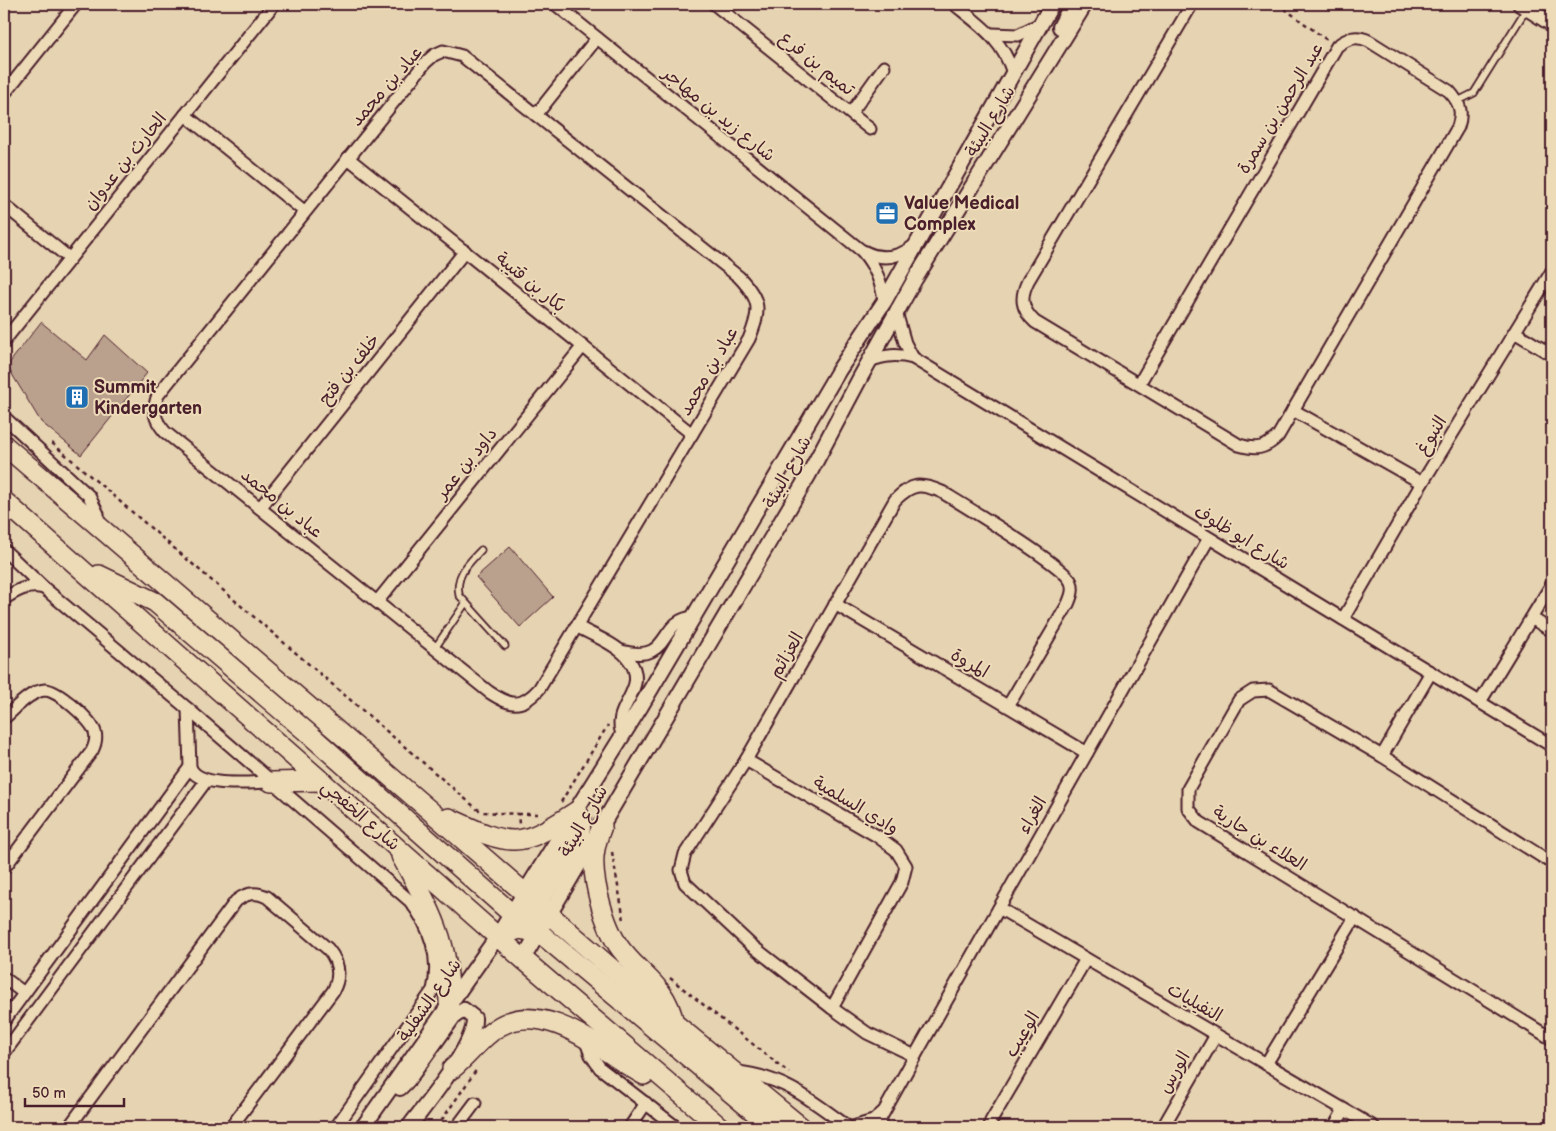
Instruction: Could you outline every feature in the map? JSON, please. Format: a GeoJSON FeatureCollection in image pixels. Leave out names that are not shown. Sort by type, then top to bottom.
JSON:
{"type":"FeatureCollection","features":[{"type":"Feature","properties":{"kind":"highway"},"geometry":{"type":"LineString","coordinates":[[4,445],[428,809],[527,915],[550,916],[731,1072],[801,1127]]}},
{"type":"Feature","properties":{"kind":"highway","name":"شارع الخفجي"},"geometry":{"type":"LineString","coordinates":[[4,501],[393,842],[497,937],[677,1093],[720,1127]]}},
{"type":"Feature","properties":{"kind":"highway"},"geometry":{"type":"LineString","coordinates":[[77,564],[155,602],[315,739],[527,915],[772,1127]]}},
{"type":"Feature","properties":{"kind":"highway"},"geometry":{"type":"LineString","coordinates":[[271,782],[322,781]]}},
{"type":"Feature","properties":{"kind":"highway"},"geometry":{"type":"LineString","coordinates":[[428,809],[492,838],[522,840],[552,827],[577,811],[581,820],[580,833],[527,915],[508,932],[497,937]]}},
{"type":"Feature","properties":{"kind":"highway"},"geometry":{"type":"LineString","coordinates":[[602,826],[595,846],[594,867],[609,927],[625,955],[662,991],[668,1001],[674,1023]]}},
{"type":"Feature","properties":{"kind":"highway"},"geometry":{"type":"LineString","coordinates":[[393,842],[426,900],[439,929],[449,973],[449,1003]]}},
{"type":"Feature","properties":{"kind":"highway"},"geometry":{"type":"LineString","coordinates":[[523,959],[521,944],[527,915]]}},
{"type":"Feature","properties":{"kind":"highway"},"geometry":{"type":"LineString","coordinates":[[452,1069],[499,1026],[511,1020],[526,1017],[555,1021],[677,1093]]}},
{"type":"Feature","properties":{"kind":"street"},"geometry":{"type":"LineString","coordinates":[[4,94],[76,4]]}},
{"type":"Feature","properties":{"kind":"street","name":"الحارث بن عدوان"},"geometry":{"type":"LineString","coordinates":[[4,341],[274,4]]}},
{"type":"Feature","properties":{"kind":"street","name":"شارع زيد بن مهاجر"},"geometry":{"type":"LineString","coordinates":[[555,4],[862,251],[869,259],[880,280],[884,302]]}},
{"type":"Feature","properties":{"kind":"street","name":"تميم بن فرع"},"geometry":{"type":"LineString","coordinates":[[714,4],[870,129]]}},
{"type":"Feature","properties":{"kind":"street"},"geometry":{"type":"LineString","coordinates":[[954,4],[992,34],[1005,53],[1013,74]]}},
{"type":"Feature","properties":{"kind":"street","name":"شارع البيئة"},"geometry":{"type":"LineString","coordinates":[[577,811],[695,617],[840,370],[884,302],[1052,4]]}},
{"type":"Feature","properties":{"kind":"street"},"geometry":{"type":"LineString","coordinates":[[1053,54],[1060,27],[1072,4]]}},
{"type":"Feature","properties":{"kind":"street","name":"شارع البيئة"},"geometry":{"type":"LineString","coordinates":[[550,916],[808,476],[896,312],[1085,4]]}},
{"type":"Feature","properties":{"kind":"street"},"geometry":{"type":"LineString","coordinates":[[1192,4],[1023,291],[1022,304],[1027,315],[1035,322],[1239,445],[1260,448],[1269,444],[1293,410],[1458,127],[1461,113],[1458,101]]}},
{"type":"Feature","properties":{"kind":"street"},"geometry":{"type":"LineString","coordinates":[[1526,5],[1552,24]]}},
{"type":"Feature","properties":{"kind":"street"},"geometry":{"type":"LineString","coordinates":[[992,34],[1018,35],[1042,23]]}},
{"type":"Feature","properties":{"kind":"street"},"geometry":{"type":"LineString","coordinates":[[536,115],[597,38]]}},
{"type":"Feature","properties":{"kind":"street","name":"عبد الرحمن بن سمرة"},"geometry":{"type":"LineString","coordinates":[[1139,384],[1337,46],[1349,38],[1362,38],[1442,86],[1458,101]]}},
{"type":"Feature","properties":{"kind":"street","name":"عباد بن محمد"},"geometry":{"type":"LineString","coordinates":[[443,51],[462,56],[536,115],[739,277],[752,291],[757,302],[758,313],[754,326],[692,434],[539,689],[524,702],[515,704],[502,701],[489,692],[164,432],[155,418],[154,405],[158,395],[304,211],[425,63],[434,55],[443,51]]}},
{"type":"Feature","properties":{"kind":"street","name":"تميم بن فرع"},"geometry":{"type":"LineString","coordinates":[[851,113],[884,67]]}},
{"type":"Feature","properties":{"kind":"street"},"geometry":{"type":"LineString","coordinates":[[185,115],[304,211]]}},
{"type":"Feature","properties":{"kind":"street","name":"بكار بن قتيبة"},"geometry":{"type":"LineString","coordinates":[[348,158],[692,434]]}},
{"type":"Feature","properties":{"kind":"street"},"geometry":{"type":"LineString","coordinates":[[4,205],[70,258]]}},
{"type":"Feature","properties":{"kind":"street","name":"شارع زيد بن مهاجر"},"geometry":{"type":"LineString","coordinates":[[862,251],[880,257],[890,257],[899,255],[916,245]]}},
{"type":"Feature","properties":{"kind":"street","name":"خلف بن فتح"},"geometry":{"type":"LineString","coordinates":[[260,508],[465,251]]}},
{"type":"Feature","properties":{"kind":"street","name":"النبوغ"},"geometry":{"type":"LineString","coordinates":[[1343,619],[1422,483],[1552,271]]}},
{"type":"Feature","properties":{"kind":"street"},"geometry":{"type":"LineString","coordinates":[[896,312],[905,343],[913,358]]}},
{"type":"Feature","properties":{"kind":"street"},"geometry":{"type":"LineString","coordinates":[[1516,332],[1552,355]]}},
{"type":"Feature","properties":{"kind":"street","name":"داود بن عمر"},"geometry":{"type":"LineString","coordinates":[[378,602],[583,346]]}},
{"type":"Feature","properties":{"kind":"street","name":"شارع ابو ظلوف"},"geometry":{"type":"LineString","coordinates":[[869,361],[883,356],[898,355],[913,358],[1552,746]]}},
{"type":"Feature","properties":{"kind":"street"},"geometry":{"type":"LineString","coordinates":[[1293,410],[1422,483]]}},
{"type":"Feature","properties":{"kind":"street"},"geometry":{"type":"LineString","coordinates":[[4,417],[74,480],[89,496],[98,514],[99,526]]}},
{"type":"Feature","properties":{"kind":"street","name":"العزائم"},"geometry":{"type":"LineString","coordinates":[[915,1056],[867,1033],[750,945],[685,883],[680,870],[686,854],[746,760],[895,500],[905,490],[915,485],[930,487],[942,492],[1055,564],[1071,582],[1072,594],[1068,604],[1008,706]]}},
{"type":"Feature","properties":{"kind":"street","name":"الغراء"},"geometry":{"type":"LineString","coordinates":[[878,1127],[885,1110],[915,1056],[1209,538]]}},
{"type":"Feature","properties":{"kind":"street","name":"شارع الخفجي"},"geometry":{"type":"LineString","coordinates":[[4,550],[44,588],[188,708],[410,901],[424,922],[433,946],[436,976],[433,990],[336,1127]]}},
{"type":"Feature","properties":{"kind":"street"},"geometry":{"type":"LineString","coordinates":[[1480,702],[1533,619],[1552,584]]}},
{"type":"Feature","properties":{"kind":"street"},"geometry":{"type":"LineString","coordinates":[[4,600],[22,588],[33,586],[44,588]]}},
{"type":"Feature","properties":{"kind":"street","name":"المروة"},"geometry":{"type":"LineString","coordinates":[[835,604],[1087,753]]}},
{"type":"Feature","properties":{"kind":"street"},"geometry":{"type":"LineString","coordinates":[[576,626],[620,651],[639,655],[650,653],[660,646],[677,623],[695,617]]}},
{"type":"Feature","properties":{"kind":"street"},"geometry":{"type":"LineString","coordinates":[[1533,619],[1552,631]]}},
{"type":"Feature","properties":{"kind":"street"},"geometry":{"type":"LineString","coordinates":[[620,651],[631,663],[636,682],[633,694],[620,717],[620,730],[623,736]]}},
{"type":"Feature","properties":{"kind":"street"},"geometry":{"type":"LineString","coordinates":[[1382,756],[1431,672]]}},
{"type":"Feature","properties":{"kind":"street"},"geometry":{"type":"LineString","coordinates":[[4,718],[33,694],[51,690],[61,696],[88,721],[96,738],[92,751],[4,868]]}},
{"type":"Feature","properties":{"kind":"street","name":"العلاء بن جارية"},"geometry":{"type":"LineString","coordinates":[[1552,864],[1382,756],[1268,690],[1253,691],[1239,700],[1188,789],[1188,808],[1199,822],[1552,1038]]}},
{"type":"Feature","properties":{"kind":"street"},"geometry":{"type":"LineString","coordinates":[[188,708],[190,767],[194,775],[206,781],[271,782]]}},
{"type":"Feature","properties":{"kind":"street","name":"وادي السلمية"},"geometry":{"type":"LineString","coordinates":[[746,760],[877,836],[896,850],[906,866],[902,882],[832,1008]]}},
{"type":"Feature","properties":{"kind":"street"},"geometry":{"type":"LineString","coordinates":[[4,1021],[190,767]]}},
{"type":"Feature","properties":{"kind":"street"},"geometry":{"type":"LineString","coordinates":[[4,1053],[206,781]]}},
{"type":"Feature","properties":{"kind":"street"},"geometry":{"type":"LineString","coordinates":[[69,1127],[236,900],[242,896],[254,893],[267,897],[328,949],[336,960],[338,979],[333,991],[231,1127]]}},
{"type":"Feature","properties":{"kind":"street","name":"النفيليات"},"geometry":{"type":"LineString","coordinates":[[999,908],[1374,1127]]}},
{"type":"Feature","properties":{"kind":"street"},"geometry":{"type":"LineString","coordinates":[[1266,1064],[1355,918]]}},
{"type":"Feature","properties":{"kind":"street","name":"شارع الشفلية"},"geometry":{"type":"LineString","coordinates":[[363,1127],[497,937]]}},
{"type":"Feature","properties":{"kind":"street","name":"الوعيب"},"geometry":{"type":"LineString","coordinates":[[990,1127],[991,1120],[1086,959]]}},
{"type":"Feature","properties":{"kind":"street"},"geometry":{"type":"LineString","coordinates":[[4,978],[24,993]]}},
{"type":"Feature","properties":{"kind":"street"},"geometry":{"type":"LineString","coordinates":[[386,1096],[408,1080],[454,1016],[464,1010],[474,1018],[473,1031],[452,1069],[409,1127]]}},
{"type":"Feature","properties":{"kind":"street","name":"الورس"},"geometry":{"type":"LineString","coordinates":[[1163,1127],[1216,1035]]}},
{"type":"Feature","properties":{"kind":"street"},"geometry":{"type":"LineString","coordinates":[[585,1039],[591,1055],[600,1068],[676,1127]]}},
{"type":"Feature","properties":{"kind":"street"},"geometry":{"type":"LineString","coordinates":[[731,1072],[769,1077],[787,1085],[848,1127]]}},
{"type":"Feature","properties":{"kind":"street"},"geometry":{"type":"LineString","coordinates":[[457,1127],[475,1103]]}},
{"type":"Feature","properties":{"kind":"street"},"geometry":{"type":"LineString","coordinates":[[630,1127],[646,1103]]}},
{"type":"Feature","properties":{"kind":"street","name":"الغراء"},"geometry":{"type":"LineString","coordinates":[[853,1127],[873,1121],[885,1110]]}},
{"type":"Feature","properties":{"kind":"street"},"geometry":{"type":"LineString","coordinates":[[1334,1127],[1344,1110]]}},
{"type":"Feature","properties":{"kind":"lane"},"geometry":{"type":"LineString","coordinates":[[1458,101],[1474,93],[1526,5]]}},
{"type":"Feature","properties":{"kind":"lane"},"geometry":{"type":"LineString","coordinates":[[481,550],[464,569],[459,579],[459,595],[465,604],[506,646]]}},
{"type":"Feature","properties":{"kind":"lane"},"geometry":{"type":"LineString","coordinates":[[434,648],[465,604]]}},
{"type":"Feature","properties":{"kind":"path"},"geometry":{"type":"LineString","coordinates":[[1278,4],[1337,46]]}},
{"type":"Feature","properties":{"kind":"path"},"geometry":{"type":"LineString","coordinates":[[46,438],[477,809],[488,813],[546,814]]}},
{"type":"Feature","properties":{"kind":"path"},"geometry":{"type":"LineString","coordinates":[[558,806],[612,718]]}},
{"type":"Feature","properties":{"kind":"path"},"geometry":{"type":"LineString","coordinates":[[518,814],[522,840]]}},
{"type":"Feature","properties":{"kind":"path"},"geometry":{"type":"LineString","coordinates":[[612,849],[612,864],[626,928]]}},
{"type":"Feature","properties":{"kind":"path"},"geometry":{"type":"LineString","coordinates":[[670,977],[793,1076]]}},
{"type":"Feature","properties":{"kind":"path"},"geometry":{"type":"LineString","coordinates":[[437,1127],[480,1064]]}},
{"type":"Feature","properties":{"kind":"path"},"geometry":{"type":"LineString","coordinates":[[885,1110],[897,1127]]}},
{"type":"Feature","properties":{"kind":"building","name":"Summit Kindergarten"},"geometry":{"type":"Polygon","coordinates":[[[41,322],[87,360],[105,335],[147,373],[81,455],[41,422],[7,366],[41,322]]]}},
{"type":"Feature","properties":{"kind":"building"},"geometry":{"type":"Polygon","coordinates":[[[510,547],[553,597],[520,627],[476,577],[510,547]]]}},
{"type":"Feature","properties":{"kind":"place","name":"Value Medical Complex"},"geometry":{"type":"Point","coordinates":[887,213]}},
{"type":"Feature","properties":{"kind":"place","name":"Summit Kindergarten"},"geometry":{"type":"Point","coordinates":[77,397]}}]}
